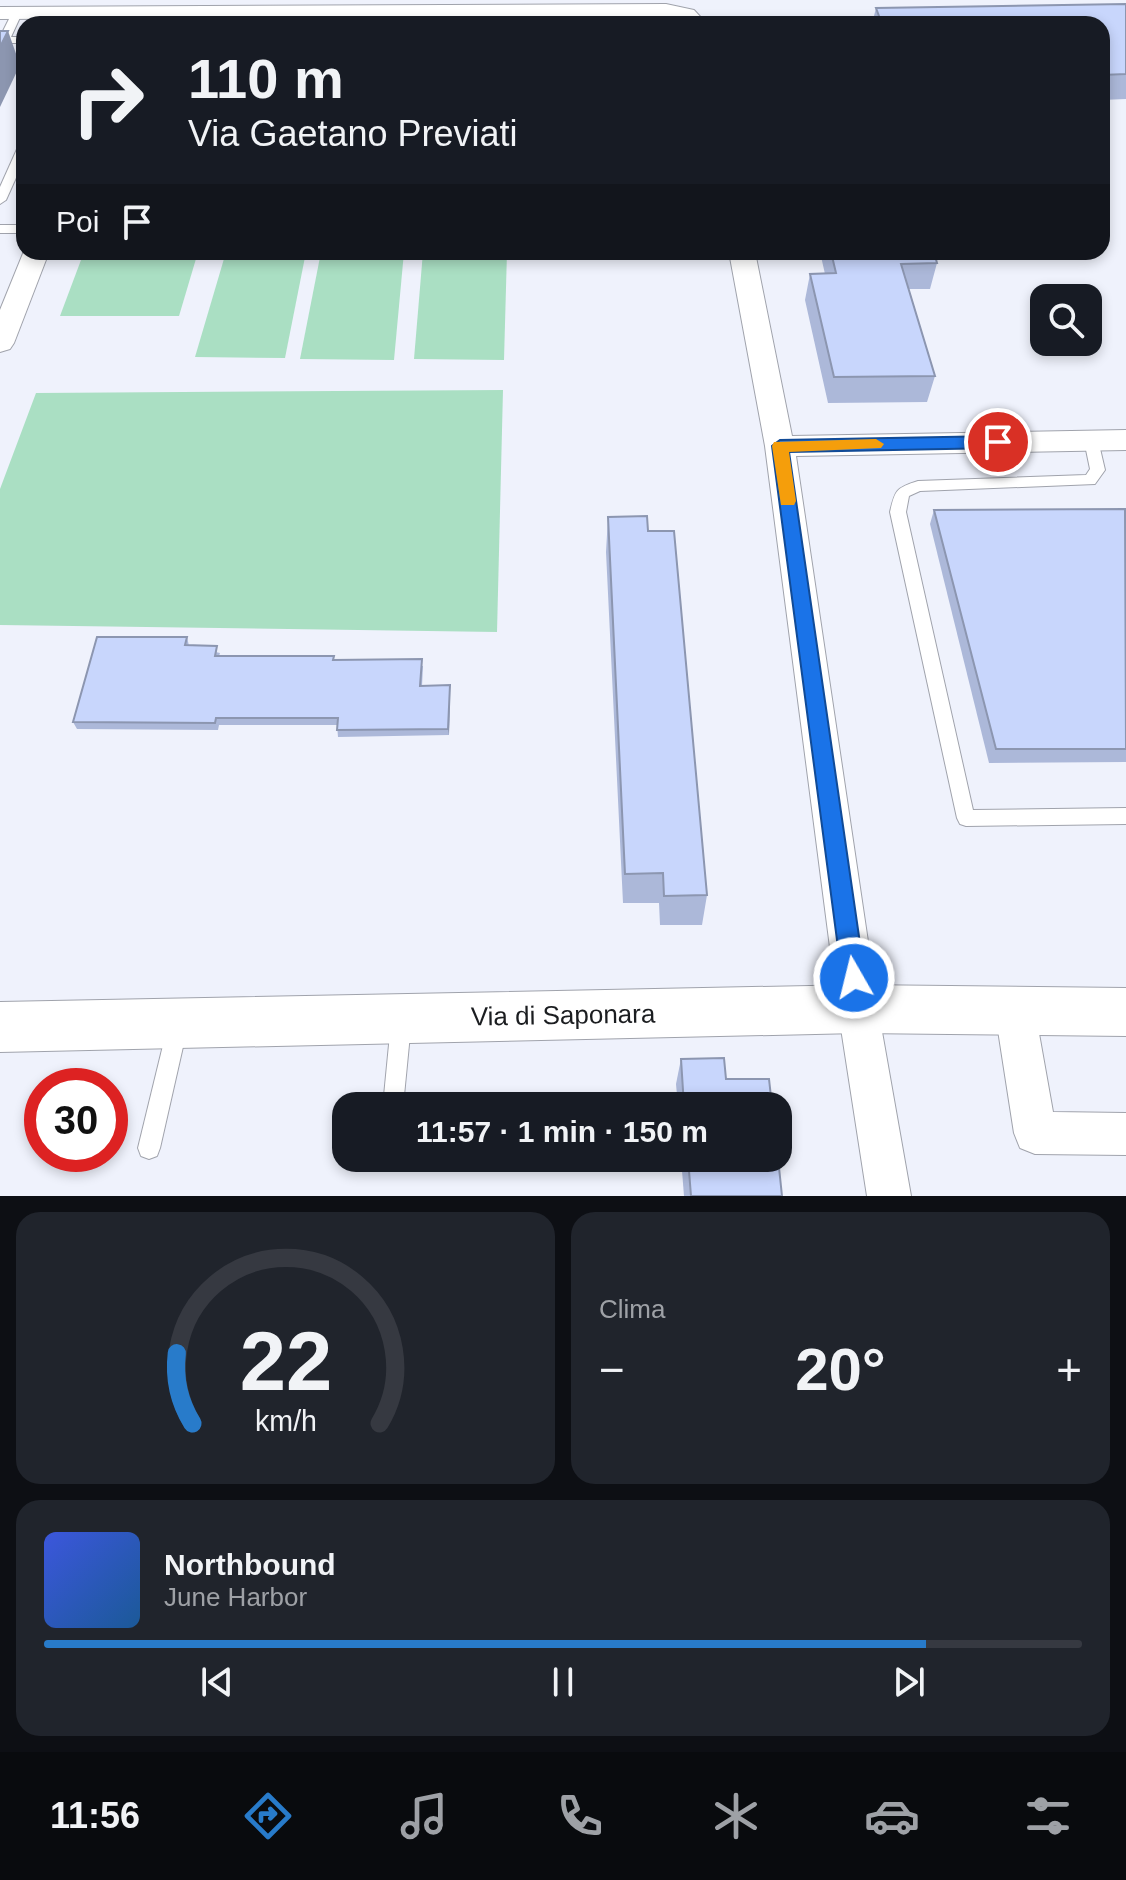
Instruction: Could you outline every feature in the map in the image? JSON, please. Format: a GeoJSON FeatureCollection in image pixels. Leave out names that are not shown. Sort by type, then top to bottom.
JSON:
{"type":"FeatureCollection","features":[{"type":"Feature","properties":{"kind":"street"},"geometry":{"type":"LineString","coordinates":[[211,16],[665,5],[689,16]]}},
{"type":"Feature","properties":{"kind":"street"},"geometry":{"type":"LineString","coordinates":[[9,13],[81,16]]}},
{"type":"Feature","properties":{"kind":"street"},"geometry":{"type":"LineString","coordinates":[[0,343],[33,260]]}},
{"type":"Feature","properties":{"kind":"street"},"geometry":{"type":"LineString","coordinates":[[744,260],[780,446],[858,1009],[889,1196]]}},
{"type":"Feature","properties":{"kind":"street"},"geometry":{"type":"LineString","coordinates":[[780,446],[1126,440]]}},
{"type":"Feature","properties":{"kind":"street","name":"Via di Saponara"},"geometry":{"type":"LineString","coordinates":[[0,1027],[858,1009],[1126,1012]]}},
{"type":"Feature","properties":{"kind":"street"},"geometry":{"type":"LineString","coordinates":[[1015,1011],[1035,1133],[1126,1134]]}},
{"type":"Feature","properties":{"kind":"lane"},"geometry":{"type":"LineString","coordinates":[[2,40],[9,13]]}},
{"type":"Feature","properties":{"kind":"lane"},"geometry":{"type":"LineString","coordinates":[[0,200],[16,165]]}},
{"type":"Feature","properties":{"kind":"lane"},"geometry":{"type":"LineString","coordinates":[[1091,440],[1098,470],[1090,480],[918,486],[902,493],[898,512],[966,818],[1126,816]]}},
{"type":"Feature","properties":{"kind":"lane"},"geometry":{"type":"LineString","coordinates":[[394,1092],[401,1019]]}},
{"type":"Feature","properties":{"kind":"lane"},"geometry":{"type":"LineString","coordinates":[[149,1148],[178,1023]]}},
{"type":"Feature","properties":{"kind":"green space"},"geometry":{"type":"Polygon","coordinates":[[[81,260],[196,260],[179,316],[60,316],[81,260]]]}},
{"type":"Feature","properties":{"kind":"green space"},"geometry":{"type":"Polygon","coordinates":[[[224,260],[304,260],[285,358],[195,357],[224,260]]]}},
{"type":"Feature","properties":{"kind":"green space"},"geometry":{"type":"Polygon","coordinates":[[[319,260],[403,260],[394,360],[300,359],[319,260]]]}},
{"type":"Feature","properties":{"kind":"green space"},"geometry":{"type":"Polygon","coordinates":[[[422,260],[507,260],[504,360],[414,359],[422,260]]]}},
{"type":"Feature","properties":{"kind":"green space"},"geometry":{"type":"Polygon","coordinates":[[[503,390],[497,632],[0,625],[0,489],[36,393],[503,390]]]}},
{"type":"Feature","properties":{"kind":"building"},"geometry":{"type":"Polygon","coordinates":[[[1126,4],[1126,74],[1110,75],[1110,16],[879,16],[876,8],[1126,4]]]}},
{"type":"Feature","properties":{"kind":"building"},"geometry":{"type":"Polygon","coordinates":[[[0,31],[8,31],[0,47],[0,31]]]}},
{"type":"Feature","properties":{"kind":"building"},"geometry":{"type":"Polygon","coordinates":[[[833,260],[936,260],[937,263],[901,264],[935,376],[834,377],[810,274],[836,273],[833,260]]]}},
{"type":"Feature","properties":{"kind":"building"},"geometry":{"type":"Polygon","coordinates":[[[1125,509],[1126,749],[996,749],[934,510],[1125,509]]]}},
{"type":"Feature","properties":{"kind":"building"},"geometry":{"type":"Polygon","coordinates":[[[647,516],[648,531],[674,531],[707,895],[664,896],[663,873],[625,874],[608,517],[647,516]]]}},
{"type":"Feature","properties":{"kind":"building"},"geometry":{"type":"Polygon","coordinates":[[[97,637],[187,637],[185,645],[217,646],[215,656],[422,659],[420,686],[450,685],[448,729],[337,730],[338,718],[216,718],[215,723],[73,722],[97,637]]]}},
{"type":"Feature","properties":{"kind":"building"},"geometry":{"type":"Polygon","coordinates":[[[724,1058],[726,1079],[769,1079],[770,1092],[683,1092],[681,1059],[724,1058]]]}},
{"type":"Feature","properties":{"kind":"building"},"geometry":{"type":"Polygon","coordinates":[[[689,1172],[779,1172],[782,1196],[691,1196],[689,1172]]]}},
{"type":"Feature","properties":{"kind":"slow traffic"},"geometry":{"type":"LineString","coordinates":[[787,501],[780,446],[876,444]]}},
{"type":"Feature","properties":{"kind":"route"},"geometry":{"type":"LineString","coordinates":[[854,978],[780,446],[998,442]]}}]}
